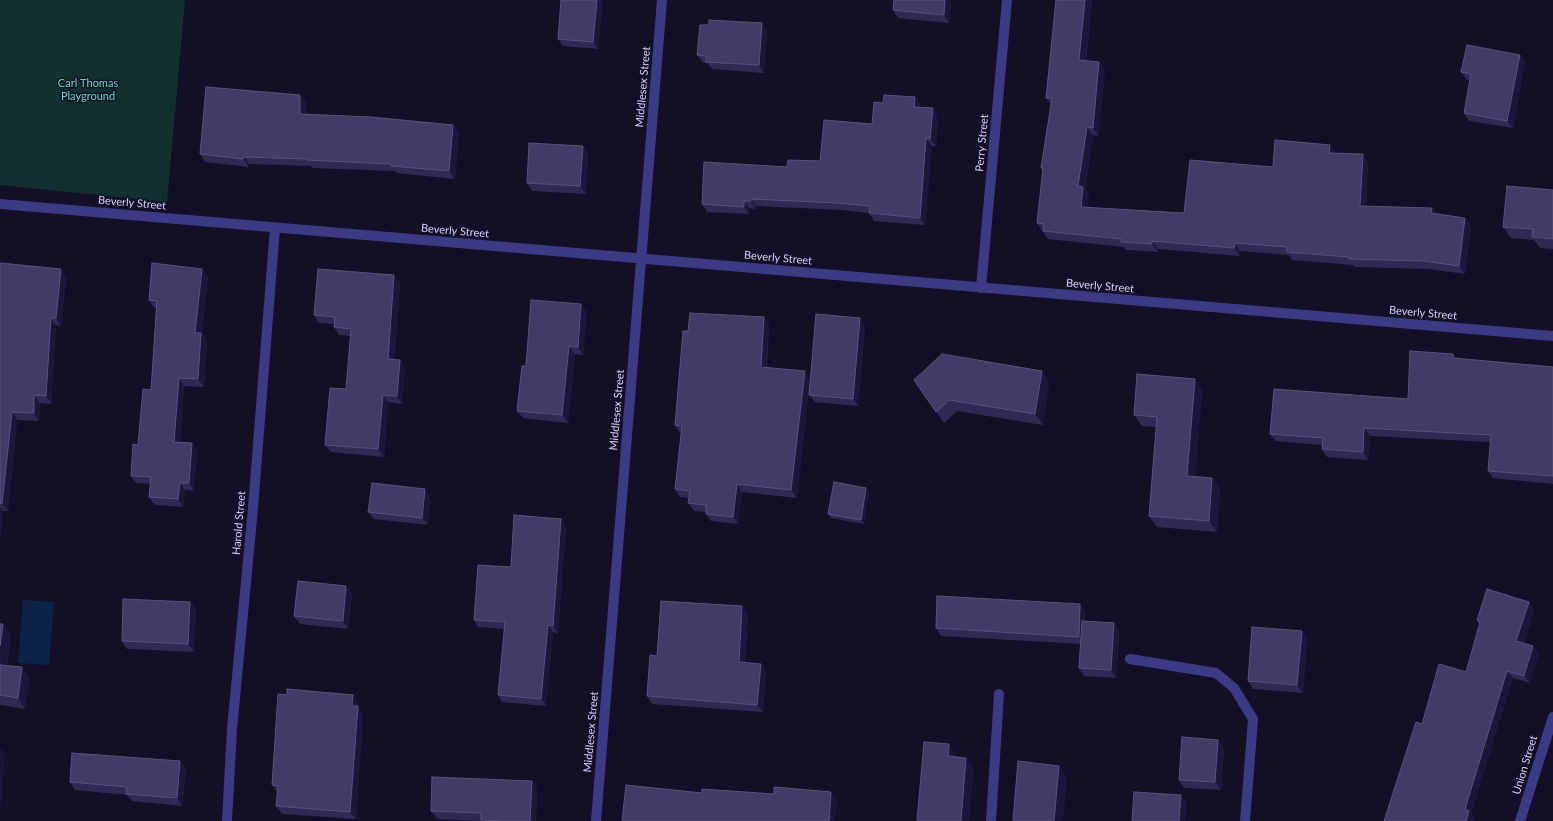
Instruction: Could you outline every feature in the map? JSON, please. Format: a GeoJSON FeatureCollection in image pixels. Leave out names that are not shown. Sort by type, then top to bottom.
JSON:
{"type":"FeatureCollection","features":[{"type":"Feature","properties":{"kind":"street","name":"Middlesex Street"},"geometry":{"type":"LineString","coordinates":[[596,821],[662,0]]}},
{"type":"Feature","properties":{"kind":"street","name":"Perry Street"},"geometry":{"type":"LineString","coordinates":[[981,288],[1007,0]]}},
{"type":"Feature","properties":{"kind":"street","name":"Beverly Street"},"geometry":{"type":"LineString","coordinates":[[0,204],[1553,336]]}},
{"type":"Feature","properties":{"kind":"street","name":"Harold Street"},"geometry":{"type":"LineString","coordinates":[[227,821],[232,729],[253,508],[275,228]]}},
{"type":"Feature","properties":{"kind":"street"},"geometry":{"type":"LineString","coordinates":[[1130,659],[1216,673],[1234,688],[1253,720],[1245,821]]}},
{"type":"Feature","properties":{"kind":"street"},"geometry":{"type":"LineString","coordinates":[[991,821],[999,694]]}},
{"type":"Feature","properties":{"kind":"street","name":"Union Street"},"geometry":{"type":"LineString","coordinates":[[1520,821],[1553,717]]}},
{"type":"Feature","properties":{"kind":"green space","name":"Carl Thomas Playground"},"geometry":{"type":"Polygon","coordinates":[[[0,0],[185,0],[167,202],[0,185],[0,0]]]}},
{"type":"Feature","properties":{"kind":"water"},"geometry":{"type":"Polygon","coordinates":[[[23,600],[54,602],[49,665],[18,663],[23,600]]]}},
{"type":"Feature","properties":{"kind":"building"},"geometry":{"type":"Polygon","coordinates":[[[561,0],[597,0],[593,42],[558,39],[561,0]]]}},
{"type":"Feature","properties":{"kind":"building"},"geometry":{"type":"Polygon","coordinates":[[[894,0],[945,0],[944,15],[893,10],[894,0]]]}},
{"type":"Feature","properties":{"kind":"building"},"geometry":{"type":"Polygon","coordinates":[[[1056,0],[1085,0],[1079,60],[1099,62],[1093,128],[1087,127],[1078,186],[1083,187],[1081,207],[1184,213],[1190,160],[1273,167],[1275,140],[1330,145],[1329,153],[1363,154],[1360,206],[1432,208],[1431,213],[1465,218],[1459,266],[1424,261],[1349,259],[1349,257],[1287,252],[1287,247],[1235,243],[1234,248],[1152,241],[1152,244],[1121,242],[1121,239],[1043,231],[1044,224],[1037,223],[1043,168],[1041,168],[1052,98],[1046,98],[1056,0]]]}},
{"type":"Feature","properties":{"kind":"building"},"geometry":{"type":"Polygon","coordinates":[[[709,20],[762,23],[759,65],[706,62],[706,56],[697,55],[700,25],[709,25],[709,20]]]}},
{"type":"Feature","properties":{"kind":"building"},"geometry":{"type":"Polygon","coordinates":[[[1467,45],[1520,55],[1507,121],[1464,113],[1471,74],[1461,72],[1467,45]]]}},
{"type":"Feature","properties":{"kind":"building"},"geometry":{"type":"Polygon","coordinates":[[[206,87],[300,95],[300,114],[371,117],[453,125],[449,171],[391,166],[391,164],[307,159],[244,157],[243,159],[200,154],[206,87]]]}},
{"type":"Feature","properties":{"kind":"building"},"geometry":{"type":"Polygon","coordinates":[[[884,95],[915,97],[914,107],[933,108],[930,139],[926,138],[920,218],[869,213],[870,206],[837,203],[751,199],[751,201],[744,201],[744,207],[702,204],[704,162],[787,167],[788,160],[820,161],[824,120],[872,124],[874,102],[883,103],[884,95]]]}},
{"type":"Feature","properties":{"kind":"building"},"geometry":{"type":"Polygon","coordinates":[[[529,143],[583,146],[580,186],[527,183],[529,143]]]}},
{"type":"Feature","properties":{"kind":"building"},"geometry":{"type":"Polygon","coordinates":[[[1507,186],[1553,190],[1553,239],[1532,237],[1533,229],[1503,227],[1507,186]]]}},
{"type":"Feature","properties":{"kind":"building"},"geometry":{"type":"Polygon","coordinates":[[[0,263],[61,269],[56,318],[51,318],[46,396],[34,395],[34,413],[12,412],[2,504],[0,503],[0,263]]]}},
{"type":"Feature","properties":{"kind":"building"},"geometry":{"type":"Polygon","coordinates":[[[152,263],[202,269],[195,333],[201,333],[198,379],[179,378],[174,442],[192,443],[189,483],[180,483],[178,499],[149,497],[151,477],[131,476],[133,444],[138,445],[143,389],[151,390],[157,301],[149,300],[152,263]]]}},
{"type":"Feature","properties":{"kind":"building"},"geometry":{"type":"Polygon","coordinates":[[[318,269],[394,275],[388,359],[400,360],[397,396],[383,395],[378,449],[325,445],[330,388],[346,389],[351,329],[334,327],[335,317],[314,315],[318,269]]]}},
{"type":"Feature","properties":{"kind":"building"},"geometry":{"type":"Polygon","coordinates":[[[531,300],[581,304],[578,347],[569,346],[562,415],[517,411],[522,366],[526,366],[531,300]]]}},
{"type":"Feature","properties":{"kind":"building"},"geometry":{"type":"Polygon","coordinates":[[[690,313],[764,317],[761,367],[805,371],[791,490],[737,484],[733,517],[706,514],[706,505],[688,503],[690,491],[675,489],[682,426],[675,425],[683,331],[688,331],[690,313]]]}},
{"type":"Feature","properties":{"kind":"building"},"geometry":{"type":"Polygon","coordinates":[[[816,314],[860,318],[853,399],[809,395],[816,314]]]}},
{"type":"Feature","properties":{"kind":"building"},"geometry":{"type":"Polygon","coordinates":[[[1410,351],[1453,354],[1453,358],[1553,367],[1553,476],[1488,471],[1491,435],[1364,428],[1363,452],[1322,449],[1323,438],[1270,434],[1274,389],[1408,399],[1410,351]]]}},
{"type":"Feature","properties":{"kind":"building"},"geometry":{"type":"Polygon","coordinates":[[[942,354],[1042,371],[1035,414],[949,400],[936,412],[914,380],[942,354]]]}},
{"type":"Feature","properties":{"kind":"building"},"geometry":{"type":"Polygon","coordinates":[[[1137,374],[1195,379],[1187,476],[1212,478],[1209,521],[1149,516],[1157,417],[1134,415],[1137,374]]]}},
{"type":"Feature","properties":{"kind":"building"},"geometry":{"type":"Polygon","coordinates":[[[834,482],[866,488],[861,520],[828,514],[834,482]]]}},
{"type":"Feature","properties":{"kind":"building"},"geometry":{"type":"Polygon","coordinates":[[[372,483],[425,489],[422,518],[368,512],[372,483]]]}},
{"type":"Feature","properties":{"kind":"building"},"geometry":{"type":"Polygon","coordinates":[[[514,515],[561,519],[553,626],[548,625],[541,699],[498,695],[505,622],[474,620],[478,565],[511,567],[514,515]]]}},
{"type":"Feature","properties":{"kind":"building"},"geometry":{"type":"Polygon","coordinates":[[[298,581],[346,586],[343,621],[294,616],[298,581]]]}},
{"type":"Feature","properties":{"kind":"building"},"geometry":{"type":"Polygon","coordinates":[[[1487,589],[1529,602],[1516,641],[1533,646],[1524,676],[1507,671],[1465,809],[1469,811],[1466,821],[1384,821],[1416,722],[1422,724],[1439,664],[1466,672],[1480,622],[1477,620],[1487,589]]]}},
{"type":"Feature","properties":{"kind":"building"},"geometry":{"type":"Polygon","coordinates":[[[937,596],[1080,604],[1079,637],[936,628],[937,596]]]}},
{"type":"Feature","properties":{"kind":"building"},"geometry":{"type":"Polygon","coordinates":[[[123,599],[190,602],[188,644],[122,641],[123,599]]]}},
{"type":"Feature","properties":{"kind":"building"},"geometry":{"type":"Polygon","coordinates":[[[661,601],[742,606],[739,662],[761,664],[757,705],[647,696],[650,655],[657,656],[661,601]]]}},
{"type":"Feature","properties":{"kind":"building"},"geometry":{"type":"Polygon","coordinates":[[[1082,621],[1114,623],[1111,670],[1079,668],[1082,621]]]}},
{"type":"Feature","properties":{"kind":"building"},"geometry":{"type":"Polygon","coordinates":[[[0,624],[3,624],[0,646],[0,624]]]}},
{"type":"Feature","properties":{"kind":"building"},"geometry":{"type":"Polygon","coordinates":[[[1252,627],[1302,631],[1297,685],[1248,681],[1252,627]]]}},
{"type":"Feature","properties":{"kind":"building"},"geometry":{"type":"Polygon","coordinates":[[[0,665],[22,667],[18,698],[0,695],[0,665]]]}},
{"type":"Feature","properties":{"kind":"building"},"geometry":{"type":"Polygon","coordinates":[[[287,689],[353,695],[352,706],[358,706],[350,812],[276,806],[278,786],[272,785],[278,694],[287,695],[287,689]]]}},
{"type":"Feature","properties":{"kind":"building"},"geometry":{"type":"Polygon","coordinates":[[[1182,737],[1218,740],[1215,782],[1179,780],[1182,737]]]}},
{"type":"Feature","properties":{"kind":"building"},"geometry":{"type":"Polygon","coordinates":[[[924,742],[949,744],[948,756],[966,758],[961,821],[917,821],[924,742]]]}},
{"type":"Feature","properties":{"kind":"building"},"geometry":{"type":"Polygon","coordinates":[[[72,753],[180,761],[177,798],[126,794],[127,787],[70,782],[72,753]]]}},
{"type":"Feature","properties":{"kind":"building"},"geometry":{"type":"Polygon","coordinates":[[[1018,761],[1059,766],[1054,821],[1013,821],[1018,761]]]}},
{"type":"Feature","properties":{"kind":"building"},"geometry":{"type":"Polygon","coordinates":[[[432,777],[532,781],[530,821],[481,820],[481,813],[431,811],[432,777]]]}},
{"type":"Feature","properties":{"kind":"building"},"geometry":{"type":"Polygon","coordinates":[[[626,785],[702,793],[702,789],[774,794],[774,787],[831,792],[829,821],[622,821],[626,785]]]}},
{"type":"Feature","properties":{"kind":"building"},"geometry":{"type":"Polygon","coordinates":[[[1134,792],[1181,795],[1179,821],[1132,821],[1134,792]]]}}]}
